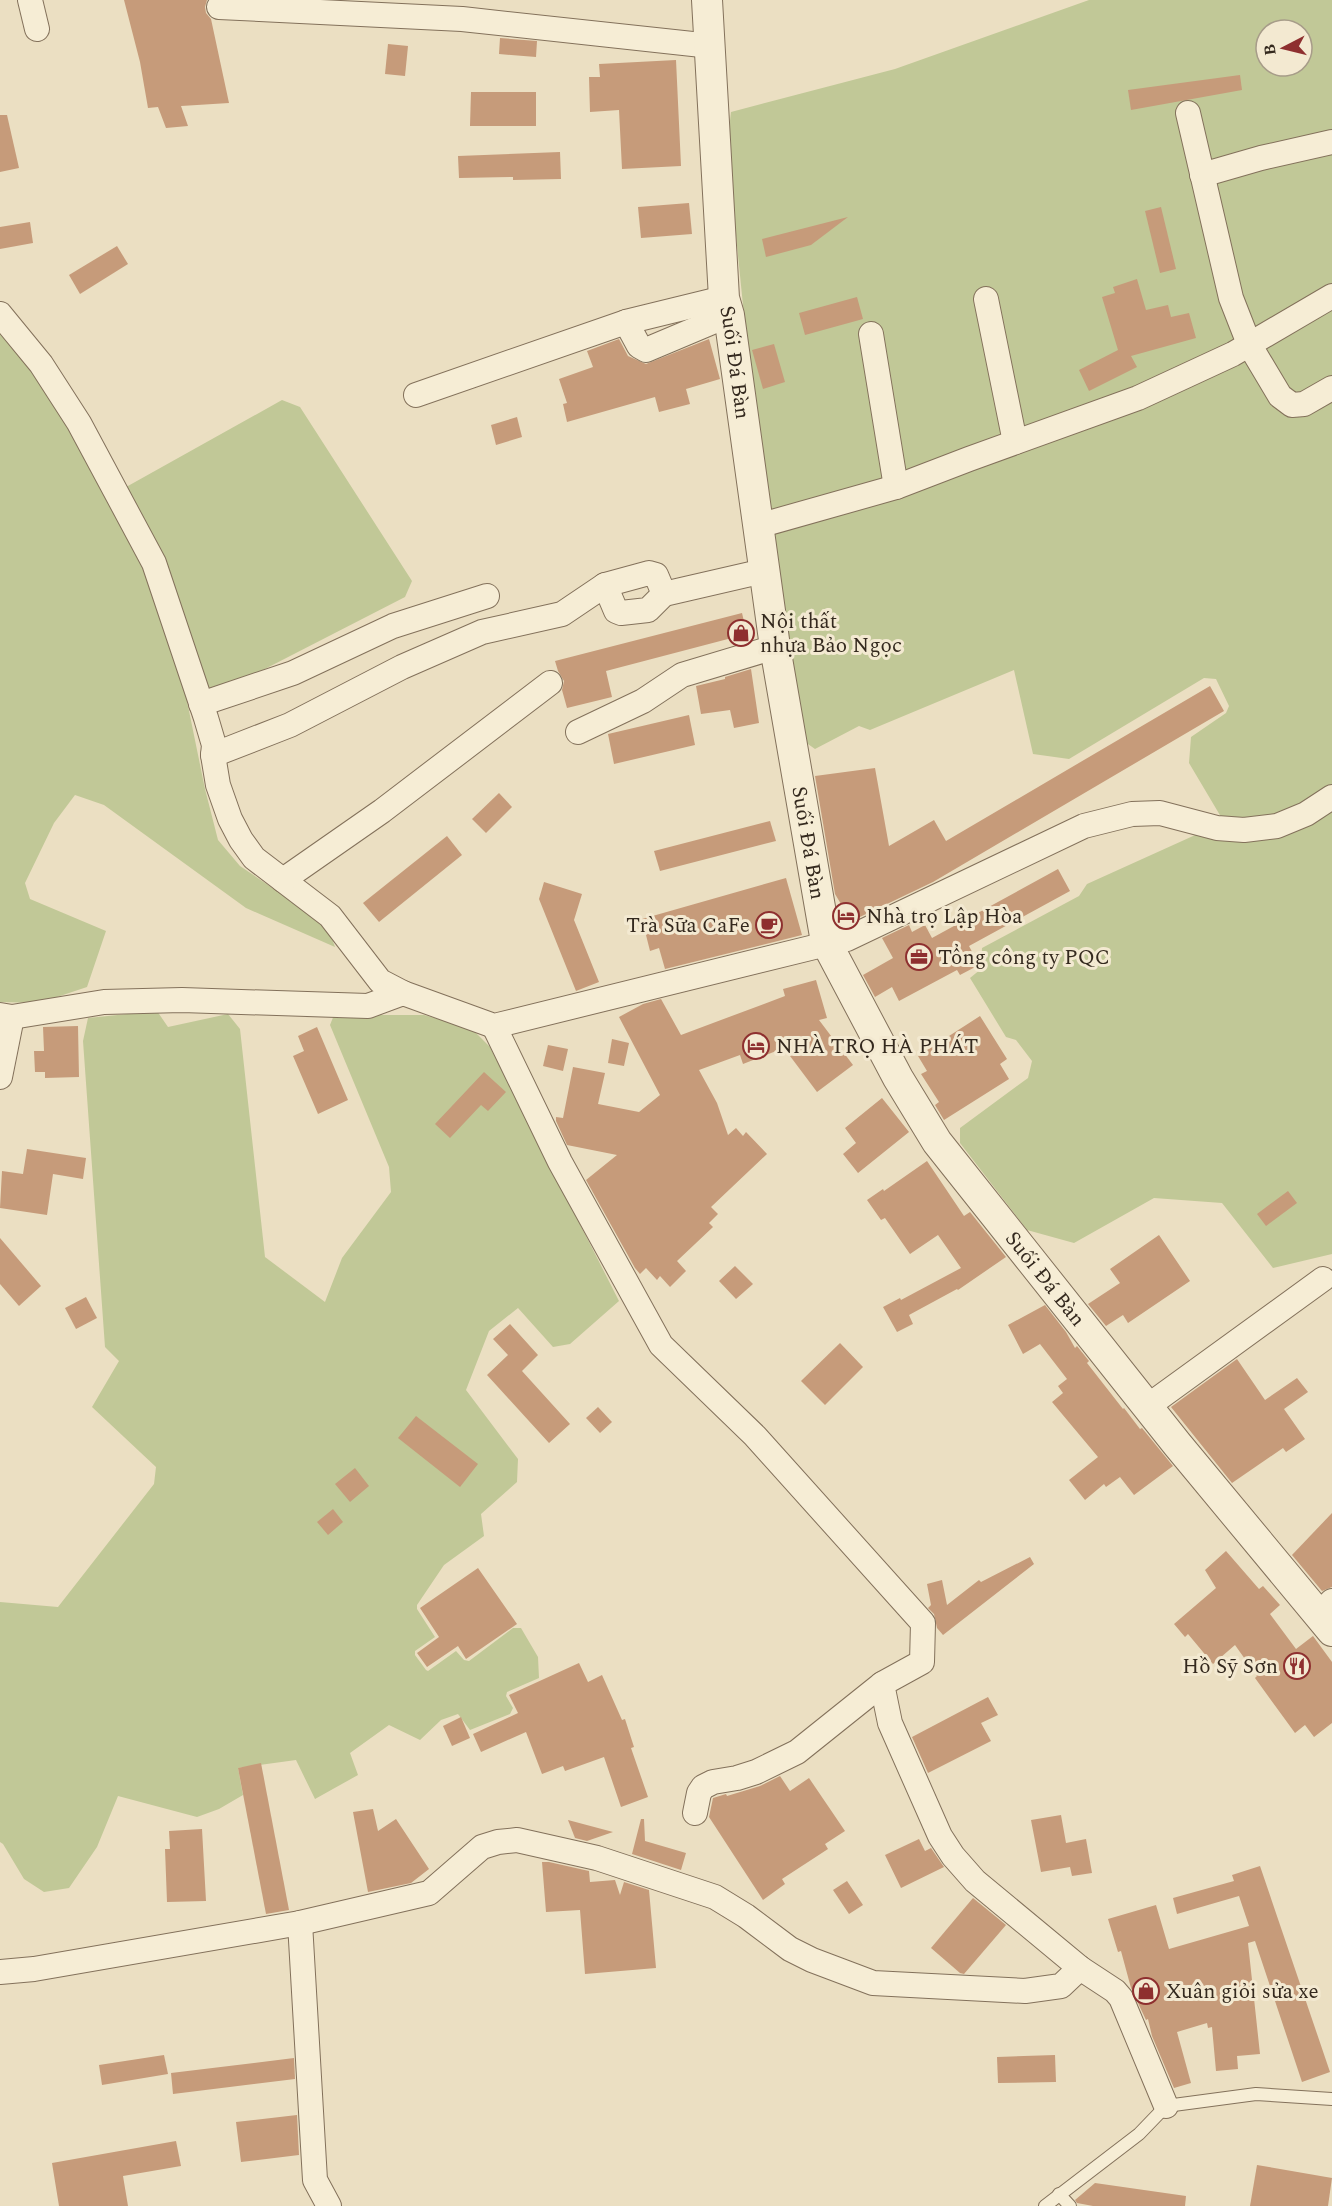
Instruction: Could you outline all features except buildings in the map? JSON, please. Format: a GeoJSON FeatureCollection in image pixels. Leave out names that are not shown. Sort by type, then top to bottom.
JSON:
{"type":"FeatureCollection","features":[{"type":"Feature","properties":{"kind":"street"},"geometry":{"type":"LineString","coordinates":[[30,0],[36,29]]}},
{"type":"Feature","properties":{"kind":"street","name":"Suối Đá Bàn"},"geometry":{"type":"LineString","coordinates":[[707,0],[726,307],[775,647],[826,942],[898,1077],[937,1142],[1256,1540],[1328,1616]]}},
{"type":"Feature","properties":{"kind":"street"},"geometry":{"type":"LineString","coordinates":[[219,7],[462,19],[711,46]]}},
{"type":"Feature","properties":{"kind":"street"},"geometry":{"type":"LineString","coordinates":[[1188,113],[1231,298],[1249,344],[1280,396],[1292,405],[1304,404],[1332,388]]}},
{"type":"Feature","properties":{"kind":"street"},"geometry":{"type":"LineString","coordinates":[[1202,175],[1261,158],[1332,142]]}},
{"type":"Feature","properties":{"kind":"street"},"geometry":{"type":"LineString","coordinates":[[758,526],[896,488],[1138,398],[1249,344],[1332,296]]}},
{"type":"Feature","properties":{"kind":"street"},"geometry":{"type":"LineString","coordinates":[[986,299],[1015,442]]}},
{"type":"Feature","properties":{"kind":"street"},"geometry":{"type":"LineString","coordinates":[[416,395],[626,322],[639,346],[646,350],[726,307]]}},
{"type":"Feature","properties":{"kind":"street"},"geometry":{"type":"LineString","coordinates":[[0,314],[41,364],[79,423],[149,554],[214,745],[213,755],[218,784],[230,819],[241,840],[254,858],[330,916],[380,981],[403,993],[494,1026],[826,942],[847,939],[1084,826],[1132,814],[1160,813],[1217,828],[1244,830],[1277,826],[1306,814],[1332,796]]}},
{"type":"Feature","properties":{"kind":"street"},"geometry":{"type":"LineString","coordinates":[[871,334],[896,488]]}},
{"type":"Feature","properties":{"kind":"street"},"geometry":{"type":"LineString","coordinates":[[605,585],[616,611],[621,613],[648,610],[664,594],[764,571]]}},
{"type":"Feature","properties":{"kind":"street"},"geometry":{"type":"LineString","coordinates":[[213,755],[290,724],[402,667],[482,632],[562,614],[605,585],[649,573],[656,575],[664,594]]}},
{"type":"Feature","properties":{"kind":"street"},"geometry":{"type":"LineString","coordinates":[[201,704],[293,673],[393,626],[487,596]]}},
{"type":"Feature","properties":{"kind":"street"},"geometry":{"type":"LineString","coordinates":[[578,732],[642,701],[682,675],[775,647]]}},
{"type":"Feature","properties":{"kind":"street"},"geometry":{"type":"LineString","coordinates":[[282,880],[382,811],[550,682]]}},
{"type":"Feature","properties":{"kind":"street"},"geometry":{"type":"LineString","coordinates":[[0,1077],[6,1016],[104,1002],[182,1000],[368,1006],[403,993]]}},
{"type":"Feature","properties":{"kind":"street"},"geometry":{"type":"LineString","coordinates":[[494,1026],[560,1162],[661,1345],[755,1436],[923,1623],[922,1662],[882,1684],[797,1752],[756,1772],[713,1782],[703,1787],[699,1792],[695,1813]]}},
{"type":"Feature","properties":{"kind":"street"},"geometry":{"type":"LineString","coordinates":[[1148,1406],[1323,1279]]}},
{"type":"Feature","properties":{"kind":"street"},"geometry":{"type":"LineString","coordinates":[[882,1684],[890,1723],[940,1836],[953,1856],[975,1881],[1080,1968],[1116,1991],[1166,2106]]}},
{"type":"Feature","properties":{"kind":"street"},"geometry":{"type":"LineString","coordinates":[[0,1972],[34,1969],[300,1923],[429,1893],[483,1847],[498,1842],[517,1840],[597,1858],[715,1897],[746,1916],[790,1949],[812,1960],[873,1983],[1025,1991],[1061,1986],[1080,1968]]}},
{"type":"Feature","properties":{"kind":"street"},"geometry":{"type":"LineString","coordinates":[[300,1923],[315,2180],[329,2206]]}},
{"type":"Feature","properties":{"kind":"lane"},"geometry":{"type":"LineString","coordinates":[[1045,2206],[1140,2134],[1166,2106],[1256,2094],[1332,2099]]}},
{"type":"Feature","properties":{"kind":"lane"},"geometry":{"type":"LineString","coordinates":[[1059,2194],[1070,2206]]}},
{"type":"Feature","properties":{"kind":"green space"},"geometry":{"type":"Polygon","coordinates":[[[1089,0],[1332,0],[1332,1254],[1273,1268],[1222,1203],[1154,1198],[1074,1243],[1027,1230],[960,1143],[960,1128],[1028,1078],[1032,1061],[1016,1040],[1006,1037],[970,978],[981,969],[982,948],[1079,896],[1087,884],[1224,822],[1189,763],[1191,737],[1226,713],[1229,706],[1216,679],[1204,678],[1069,759],[1033,754],[1014,670],[870,730],[859,726],[815,749],[798,737],[748,355],[727,146],[731,112],[895,69],[1089,0]]]}},
{"type":"Feature","properties":{"kind":"green space"},"geometry":{"type":"Polygon","coordinates":[[[0,331],[19,351],[91,461],[101,490],[110,496],[282,400],[300,407],[412,581],[405,597],[257,673],[187,701],[218,840],[240,866],[327,925],[335,947],[246,908],[104,805],[75,795],[54,823],[25,883],[30,899],[106,931],[87,987],[39,1003],[0,1002],[0,331]]]}},
{"type":"Feature","properties":{"kind":"green space"},"geometry":{"type":"Polygon","coordinates":[[[157,1011],[168,1027],[228,1014],[240,1029],[265,1257],[325,1302],[342,1258],[391,1192],[389,1167],[330,1025],[334,1015],[424,1015],[471,1028],[490,1047],[619,1301],[570,1344],[553,1347],[518,1308],[489,1331],[466,1390],[518,1459],[517,1482],[481,1514],[484,1536],[444,1565],[417,1605],[417,1609],[435,1637],[415,1651],[415,1655],[428,1671],[456,1651],[464,1660],[469,1661],[513,1628],[521,1628],[538,1657],[539,1678],[507,1692],[506,1696],[513,1708],[510,1714],[470,1730],[458,1714],[441,1720],[420,1740],[389,1725],[350,1753],[358,1775],[315,1799],[296,1760],[238,1768],[243,1795],[219,1809],[197,1817],[118,1796],[97,1847],[69,1888],[44,1892],[24,1879],[0,1842],[0,1602],[58,1607],[154,1484],[156,1467],[92,1407],[119,1361],[105,1347],[83,1041],[88,1018],[157,1011]]]}},
{"type":"Feature","properties":{"kind":"place","name":"Nội thất nhựa Bảo Ngọc"},"geometry":{"type":"Point","coordinates":[741,633]}},
{"type":"Feature","properties":{"kind":"place","name":"Nhà trọ Lập Hòa"},"geometry":{"type":"Point","coordinates":[846,916]}},
{"type":"Feature","properties":{"kind":"place","name":"Trà Sữa CaFe"},"geometry":{"type":"Point","coordinates":[769,925]}},
{"type":"Feature","properties":{"kind":"place","name":"Tổng công ty PQC"},"geometry":{"type":"Point","coordinates":[919,957]}},
{"type":"Feature","properties":{"kind":"place","name":"NHÀ TRỌ HÀ PHÁT"},"geometry":{"type":"Point","coordinates":[756,1046]}},
{"type":"Feature","properties":{"kind":"place","name":"Hồ Sỹ Sơn"},"geometry":{"type":"Point","coordinates":[1297,1666]}},
{"type":"Feature","properties":{"kind":"place","name":"Xuân giỏi sửa xe"},"geometry":{"type":"Point","coordinates":[1146,1991]}}]}
